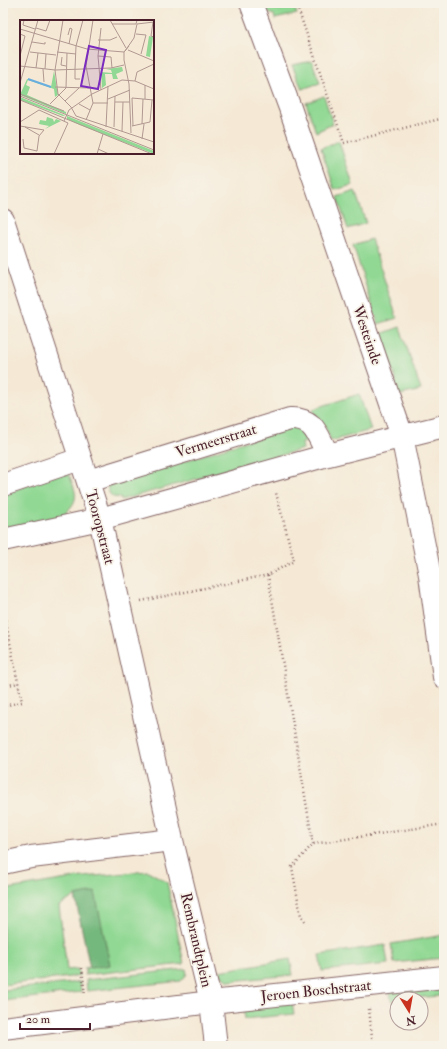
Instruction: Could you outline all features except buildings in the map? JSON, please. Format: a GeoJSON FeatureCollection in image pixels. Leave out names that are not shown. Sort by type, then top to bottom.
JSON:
{"type":"FeatureCollection","features":[{"type":"Feature","properties":{"kind":"street","name":"Westeinde"},"geometry":{"type":"LineString","coordinates":[[251,3],[290,108],[402,436],[430,575],[444,677]]}},
{"type":"Feature","properties":{"kind":"street","name":"Tooropstraat"},"geometry":{"type":"LineString","coordinates":[[3,220],[100,519],[172,840]]}},
{"type":"Feature","properties":{"kind":"street","name":"Vermeerstraat"},"geometry":{"type":"LineString","coordinates":[[88,481],[290,419],[302,418],[311,425],[328,455]]}},
{"type":"Feature","properties":{"kind":"street"},"geometry":{"type":"LineString","coordinates":[[3,540],[100,519],[328,455],[444,426]]}},
{"type":"Feature","properties":{"kind":"street"},"geometry":{"type":"LineString","coordinates":[[3,485],[80,459]]}},
{"type":"Feature","properties":{"kind":"street"},"geometry":{"type":"LineString","coordinates":[[3,863],[31,857],[172,840]]}},
{"type":"Feature","properties":{"kind":"street","name":"Rembrandtplein"},"geometry":{"type":"LineString","coordinates":[[3,1028],[211,1002],[172,840]]}},
{"type":"Feature","properties":{"kind":"street","name":"Jeroen Boschstraat"},"geometry":{"type":"LineString","coordinates":[[211,1002],[444,977]]}},
{"type":"Feature","properties":{"kind":"street"},"geometry":{"type":"LineString","coordinates":[[211,1002],[216,1046]]}},
{"type":"Feature","properties":{"kind":"path"},"geometry":{"type":"LineString","coordinates":[[296,3],[344,143],[444,118]]}},
{"type":"Feature","properties":{"kind":"path"},"geometry":{"type":"LineString","coordinates":[[120,605],[268,575],[294,560],[271,471]]}},
{"type":"Feature","properties":{"kind":"path"},"geometry":{"type":"LineString","coordinates":[[268,575],[313,844]]}},
{"type":"Feature","properties":{"kind":"path"},"geometry":{"type":"LineString","coordinates":[[3,608],[22,702],[3,706]]}},
{"type":"Feature","properties":{"kind":"path"},"geometry":{"type":"LineString","coordinates":[[3,686],[19,683]]}},
{"type":"Feature","properties":{"kind":"path"},"geometry":{"type":"LineString","coordinates":[[305,921],[301,916],[292,867],[313,844],[444,824]]}},
{"type":"Feature","properties":{"kind":"path"},"geometry":{"type":"LineString","coordinates":[[366,986],[374,1046]]}},
{"type":"Feature","properties":{"kind":"green space"},"geometry":{"type":"Polygon","coordinates":[[[265,3],[293,3],[297,14],[275,19],[274,15],[268,13],[265,3]]]}},
{"type":"Feature","properties":{"kind":"green space"},"geometry":{"type":"Polygon","coordinates":[[[312,61],[320,83],[302,89],[292,65],[312,61]]]}},
{"type":"Feature","properties":{"kind":"green space"},"geometry":{"type":"Polygon","coordinates":[[[324,96],[333,124],[316,132],[306,103],[324,96]]]}},
{"type":"Feature","properties":{"kind":"green space"},"geometry":{"type":"Polygon","coordinates":[[[339,141],[353,185],[335,190],[321,148],[339,141]]]}},
{"type":"Feature","properties":{"kind":"green space"},"geometry":{"type":"Polygon","coordinates":[[[355,191],[366,223],[348,229],[337,197],[355,191]]]}},
{"type":"Feature","properties":{"kind":"green space"},"geometry":{"type":"Polygon","coordinates":[[[371,239],[397,318],[378,324],[353,245],[371,239]]]}},
{"type":"Feature","properties":{"kind":"green space"},"geometry":{"type":"Polygon","coordinates":[[[400,327],[421,390],[396,396],[392,387],[396,380],[381,334],[400,327]]]}},
{"type":"Feature","properties":{"kind":"green space"},"geometry":{"type":"Polygon","coordinates":[[[359,394],[371,430],[331,441],[324,424],[314,413],[313,409],[359,394]]]}},
{"type":"Feature","properties":{"kind":"green space"},"geometry":{"type":"Polygon","coordinates":[[[293,426],[313,440],[302,443],[303,449],[121,500],[119,497],[112,496],[107,486],[293,426]]]}},
{"type":"Feature","properties":{"kind":"green space"},"geometry":{"type":"Polygon","coordinates":[[[68,471],[74,489],[75,498],[71,507],[66,512],[66,516],[3,532],[3,494],[68,471]]]}},
{"type":"Feature","properties":{"kind":"green space"},"geometry":{"type":"Polygon","coordinates":[[[148,871],[167,882],[184,964],[85,975],[85,968],[110,965],[75,896],[59,906],[67,970],[78,969],[79,976],[3,985],[3,890],[73,878],[148,871]]]}},
{"type":"Feature","properties":{"kind":"green space"},"geometry":{"type":"Polygon","coordinates":[[[95,892],[110,965],[90,968],[75,896],[95,892]]]}},
{"type":"Feature","properties":{"kind":"green space"},"geometry":{"type":"Polygon","coordinates":[[[444,935],[444,958],[394,963],[391,944],[444,935]]]}},
{"type":"Feature","properties":{"kind":"green space"},"geometry":{"type":"Polygon","coordinates":[[[385,945],[388,964],[322,971],[319,955],[385,945]]]}},
{"type":"Feature","properties":{"kind":"green space"},"geometry":{"type":"Polygon","coordinates":[[[290,959],[293,975],[229,981],[220,974],[219,971],[290,959]]]}},
{"type":"Feature","properties":{"kind":"green space"},"geometry":{"type":"Polygon","coordinates":[[[186,969],[187,974],[181,981],[87,991],[86,980],[186,969]]]}},
{"type":"Feature","properties":{"kind":"green space"},"geometry":{"type":"Polygon","coordinates":[[[80,982],[81,992],[3,1001],[3,990],[80,982]]]}},
{"type":"Feature","properties":{"kind":"green space"},"geometry":{"type":"Polygon","coordinates":[[[439,986],[440,996],[429,997],[429,991],[390,991],[439,986]]]}},
{"type":"Feature","properties":{"kind":"green space"},"geometry":{"type":"Polygon","coordinates":[[[292,1001],[294,1014],[245,1019],[243,1007],[292,1001]]]}}]}
